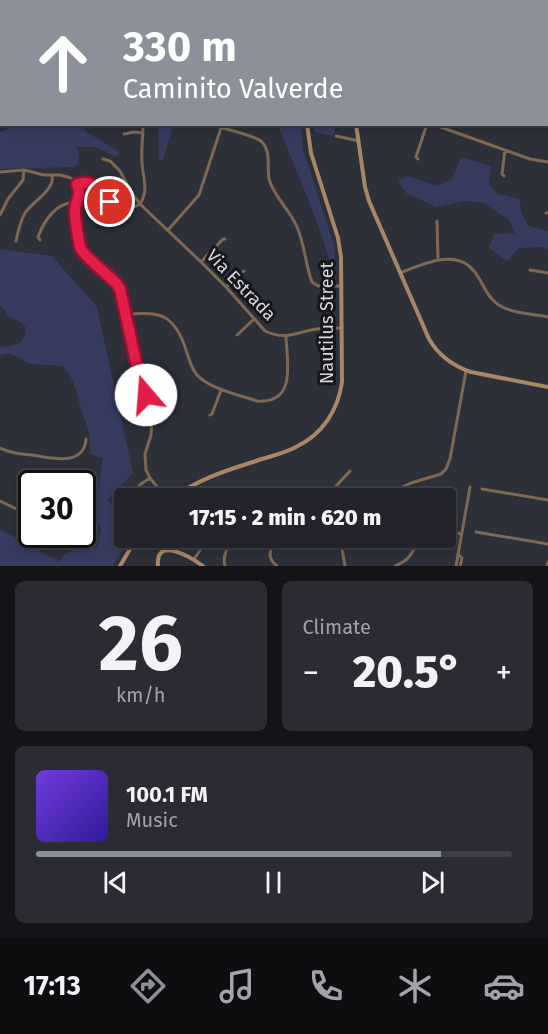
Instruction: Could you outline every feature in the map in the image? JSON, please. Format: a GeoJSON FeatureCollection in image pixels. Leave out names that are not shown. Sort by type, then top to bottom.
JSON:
{"type":"FeatureCollection","features":[{"type":"Feature","properties":{"kind":"main road","name":"Nautilus Street"},"geometry":{"type":"LineString","coordinates":[[189,488],[198,482],[296,447],[311,438],[331,416],[340,393],[342,382],[341,257],[338,238],[311,153],[308,126]]}},
{"type":"Feature","properties":{"kind":"main road"},"geometry":{"type":"LineString","coordinates":[[356,126],[369,201],[435,349],[450,362],[466,371],[548,387]]}},
{"type":"Feature","properties":{"kind":"main road"},"geometry":{"type":"LineString","coordinates":[[120,566],[131,548]]}},
{"type":"Feature","properties":{"kind":"main road"},"geometry":{"type":"LineString","coordinates":[[158,566],[160,555],[170,550],[183,553],[203,566]]}},
{"type":"Feature","properties":{"kind":"street"},"geometry":{"type":"LineString","coordinates":[[77,184],[84,182],[95,186],[103,197],[122,208],[132,208],[140,204],[146,189],[142,163],[143,126]]}},
{"type":"Feature","properties":{"kind":"street"},"geometry":{"type":"LineString","coordinates":[[215,126],[255,138],[263,143],[267,155],[269,178],[273,189],[297,226],[312,282],[318,286],[342,286]]}},
{"type":"Feature","properties":{"kind":"street"},"geometry":{"type":"LineString","coordinates":[[418,159],[416,157],[426,126]]}},
{"type":"Feature","properties":{"kind":"street"},"geometry":{"type":"LineString","coordinates":[[438,126],[530,159],[548,162]]}},
{"type":"Feature","properties":{"kind":"street"},"geometry":{"type":"LineString","coordinates":[[168,230],[200,195],[221,128]]}},
{"type":"Feature","properties":{"kind":"street"},"geometry":{"type":"LineString","coordinates":[[124,134],[143,133]]}},
{"type":"Feature","properties":{"kind":"street"},"geometry":{"type":"LineString","coordinates":[[336,136],[359,141]]}},
{"type":"Feature","properties":{"kind":"street"},"geometry":{"type":"LineString","coordinates":[[504,176],[502,174],[505,150]]}},
{"type":"Feature","properties":{"kind":"street","name":"Via Estrada"},"geometry":{"type":"LineString","coordinates":[[103,159],[110,161],[120,171],[140,204],[226,287],[265,331],[286,337],[318,329],[341,328]]}},
{"type":"Feature","properties":{"kind":"street"},"geometry":{"type":"LineString","coordinates":[[0,215],[8,199],[24,180],[24,170]]}},
{"type":"Feature","properties":{"kind":"street"},"geometry":{"type":"LineString","coordinates":[[0,172],[24,170],[44,176],[60,175],[68,177],[77,184],[80,193],[75,208],[78,242],[81,250],[120,289],[141,385],[149,403],[152,428],[144,460],[146,471],[158,488]]}},
{"type":"Feature","properties":{"kind":"street"},"geometry":{"type":"LineString","coordinates":[[16,241],[23,217],[32,204],[51,186],[52,176]]}},
{"type":"Feature","properties":{"kind":"street"},"geometry":{"type":"LineString","coordinates":[[40,240],[38,237],[42,228],[52,213],[64,204],[77,203]]}},
{"type":"Feature","properties":{"kind":"street"},"geometry":{"type":"LineString","coordinates":[[437,221],[438,260]]}},
{"type":"Feature","properties":{"kind":"street"},"geometry":{"type":"LineString","coordinates":[[201,262],[225,239]]}},
{"type":"Feature","properties":{"kind":"street"},"geometry":{"type":"LineString","coordinates":[[400,273],[432,260],[459,261],[471,267],[496,304],[508,310],[548,317]]}},
{"type":"Feature","properties":{"kind":"street"},"geometry":{"type":"LineString","coordinates":[[530,270],[548,273]]}},
{"type":"Feature","properties":{"kind":"street"},"geometry":{"type":"LineString","coordinates":[[226,287],[244,272]]}},
{"type":"Feature","properties":{"kind":"street"},"geometry":{"type":"LineString","coordinates":[[126,315],[156,314],[170,321],[180,332],[192,368],[203,381],[212,386],[262,401],[269,400],[286,387],[289,378],[286,337]]}},
{"type":"Feature","properties":{"kind":"street"},"geometry":{"type":"LineString","coordinates":[[237,335],[254,319]]}},
{"type":"Feature","properties":{"kind":"street"},"geometry":{"type":"LineString","coordinates":[[400,488],[438,475],[446,469],[450,459],[466,371]]}},
{"type":"Feature","properties":{"kind":"street"},"geometry":{"type":"LineString","coordinates":[[210,415],[222,389]]}},
{"type":"Feature","properties":{"kind":"street"},"geometry":{"type":"LineString","coordinates":[[0,448],[22,454],[65,459],[75,457],[82,452],[86,439]]}},
{"type":"Feature","properties":{"kind":"street"},"geometry":{"type":"LineString","coordinates":[[334,488],[350,471]]}},
{"type":"Feature","properties":{"kind":"street"},"geometry":{"type":"LineString","coordinates":[[136,488],[150,478]]}},
{"type":"Feature","properties":{"kind":"street"},"geometry":{"type":"LineString","coordinates":[[456,566],[470,487]]}},
{"type":"Feature","properties":{"kind":"street"},"geometry":{"type":"LineString","coordinates":[[482,489],[548,500]]}},
{"type":"Feature","properties":{"kind":"street"},"geometry":{"type":"LineString","coordinates":[[0,501],[18,510]]}},
{"type":"Feature","properties":{"kind":"street"},"geometry":{"type":"LineString","coordinates":[[476,532],[548,544]]}},
{"type":"Feature","properties":{"kind":"street"},"geometry":{"type":"LineString","coordinates":[[456,533],[461,534]]}},
{"type":"Feature","properties":{"kind":"street"},"geometry":{"type":"LineString","coordinates":[[225,566],[224,558],[228,548]]}},
{"type":"Feature","properties":{"kind":"street"},"geometry":{"type":"LineString","coordinates":[[273,548],[270,555],[277,566]]}},
{"type":"Feature","properties":{"kind":"street"},"geometry":{"type":"LineString","coordinates":[[342,548],[345,566]]}},
{"type":"Feature","properties":{"kind":"street"},"geometry":{"type":"LineString","coordinates":[[395,566],[406,560],[414,548]]}},
{"type":"Feature","properties":{"kind":"street"},"geometry":{"type":"LineString","coordinates":[[194,559],[201,549]]}},
{"type":"Feature","properties":{"kind":"street"},"geometry":{"type":"LineString","coordinates":[[458,554],[462,558],[460,566]]}},
{"type":"Feature","properties":{"kind":"shaded area"},"geometry":{"type":"Polygon","coordinates":[[[15,126],[82,126],[87,132],[119,152],[116,157],[96,147],[77,147],[78,165],[74,167],[0,169],[0,132],[15,126]]]}},
{"type":"Feature","properties":{"kind":"shaded area"},"geometry":{"type":"Polygon","coordinates":[[[158,126],[173,126],[163,160],[159,161],[158,126]]]}},
{"type":"Feature","properties":{"kind":"shaded area"},"geometry":{"type":"Polygon","coordinates":[[[278,126],[301,126],[303,149],[334,245],[335,281],[317,221],[278,126]]]}},
{"type":"Feature","properties":{"kind":"shaded area"},"geometry":{"type":"Polygon","coordinates":[[[313,126],[334,126],[335,133],[332,136],[315,132],[313,126]]]}},
{"type":"Feature","properties":{"kind":"shaded area"},"geometry":{"type":"Polygon","coordinates":[[[461,157],[491,166],[489,184],[498,194],[520,199],[521,213],[529,226],[548,231],[548,249],[519,248],[507,261],[489,248],[494,234],[515,233],[508,219],[484,203],[465,201],[436,207],[406,193],[398,181],[408,176],[437,186],[452,179],[461,157]]]}},
{"type":"Feature","properties":{"kind":"shaded area"},"geometry":{"type":"Polygon","coordinates":[[[0,249],[52,256],[97,307],[133,473],[119,488],[114,488],[114,493],[107,500],[114,506],[114,548],[123,548],[113,566],[0,566],[0,529],[18,539],[18,548],[34,548],[57,561],[62,560],[63,556],[75,549],[97,547],[101,529],[96,517],[96,500],[103,458],[91,454],[89,433],[72,379],[63,366],[31,364],[9,353],[0,355],[0,347],[18,344],[24,338],[26,328],[21,322],[7,316],[5,310],[0,306],[0,249]]]}},
{"type":"Feature","properties":{"kind":"route"},"geometry":{"type":"LineString","coordinates":[[110,202],[88,182],[77,184],[80,193],[75,208],[78,242],[81,250],[120,289],[141,385],[146,395]]}}]}
